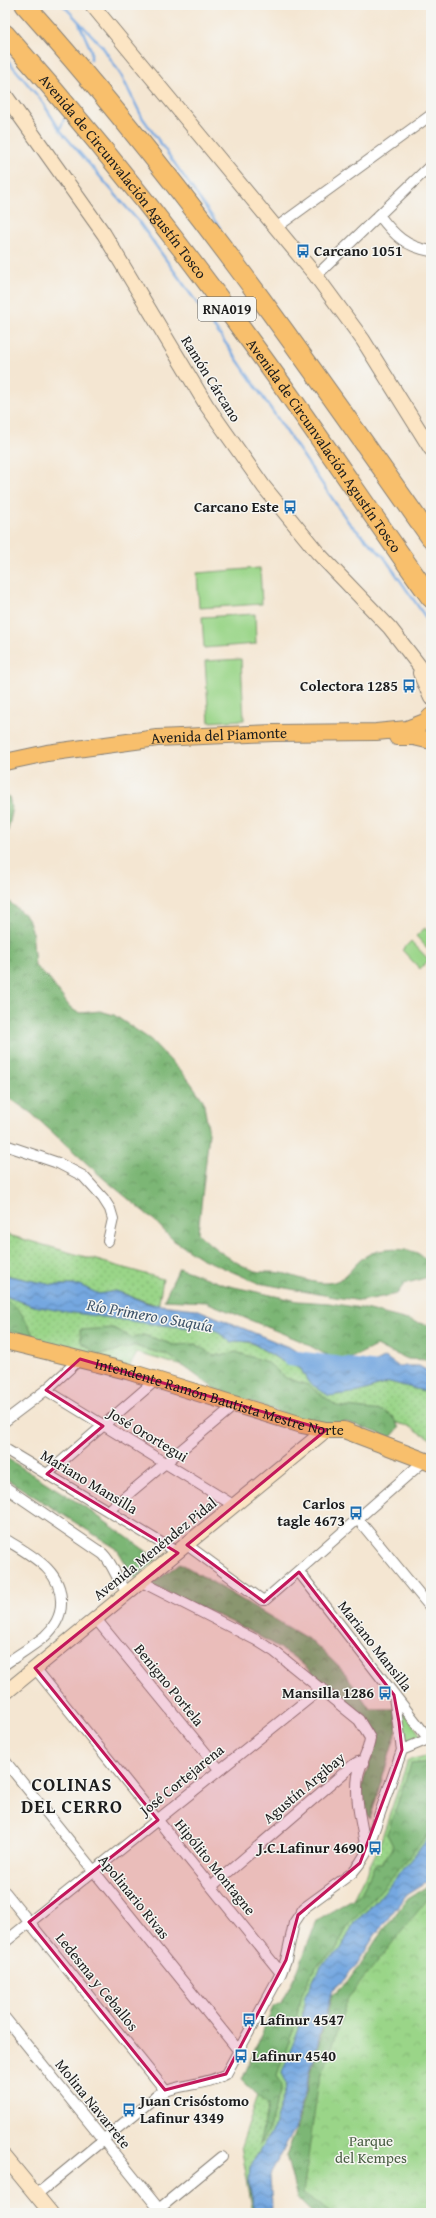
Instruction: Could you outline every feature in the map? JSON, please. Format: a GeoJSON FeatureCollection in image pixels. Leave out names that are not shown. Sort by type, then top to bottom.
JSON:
{"type":"FeatureCollection","features":[{"type":"Feature","properties":{"kind":"highway","name":"RNA019"},"geometry":{"type":"LineString","coordinates":[[29,9],[114,109],[215,235],[282,326],[431,538]]}},
{"type":"Feature","properties":{"kind":"highway","name":"Avenida de Circunvalación Agustín Tosco"},"geometry":{"type":"LineString","coordinates":[[5,34],[119,169],[194,265],[294,401],[431,598]]}},
{"type":"Feature","properties":{"kind":"main road"},"geometry":{"type":"LineString","coordinates":[[92,5],[278,227],[316,276],[363,340],[431,448]]}},
{"type":"Feature","properties":{"kind":"main road","name":"Ramón Cárcano"},"geometry":{"type":"LineString","coordinates":[[6,98],[104,234],[207,406],[264,487],[318,554],[390,628],[431,681]]}},
{"type":"Feature","properties":{"kind":"main road","name":"Ramón Cárcano"},"geometry":{"type":"LineString","coordinates":[[415,662],[431,698]]}},
{"type":"Feature","properties":{"kind":"main road"},"geometry":{"type":"LineString","coordinates":[[431,717],[429,729],[431,736]]}},
{"type":"Feature","properties":{"kind":"main road","name":"Avenida del Piamonte"},"geometry":{"type":"LineString","coordinates":[[5,762],[47,753],[157,738],[274,733],[376,732],[407,729],[424,722],[431,717]]}},
{"type":"Feature","properties":{"kind":"main road","name":"Avenida del Piamonte"},"geometry":{"type":"LineString","coordinates":[[5,769],[37,762],[141,748],[414,737],[431,741]]}},
{"type":"Feature","properties":{"kind":"main road","name":"Intendente Ramón Bautista Mestre Norte"},"geometry":{"type":"LineString","coordinates":[[5,1341],[80,1358],[326,1430],[344,1430],[428,1461]]}},
{"type":"Feature","properties":{"kind":"main road","name":"Avenida Menéndez Pidal"},"geometry":{"type":"LineString","coordinates":[[5,1693],[128,1594],[326,1430]]}},
{"type":"Feature","properties":{"kind":"main road"},"geometry":{"type":"LineString","coordinates":[[5,2156],[51,2213]]}},
{"type":"Feature","properties":{"kind":"street"},"geometry":{"type":"LineString","coordinates":[[278,227],[431,115]]}},
{"type":"Feature","properties":{"kind":"street"},"geometry":{"type":"LineString","coordinates":[[316,276],[431,165]]}},
{"type":"Feature","properties":{"kind":"street"},"geometry":{"type":"LineString","coordinates":[[379,215],[391,232],[406,243],[431,251]]}},
{"type":"Feature","properties":{"kind":"street"},"geometry":{"type":"LineString","coordinates":[[5,1145],[58,1163],[83,1176],[103,1198],[110,1209],[113,1219],[108,1241]]}},
{"type":"Feature","properties":{"kind":"street"},"geometry":{"type":"LineString","coordinates":[[5,1421],[46,1390],[80,1358]]}},
{"type":"Feature","properties":{"kind":"street"},"geometry":{"type":"LineString","coordinates":[[47,1474],[156,1380]]}},
{"type":"Feature","properties":{"kind":"street","name":"José Orortegui"},"geometry":{"type":"LineString","coordinates":[[46,1390],[235,1506]]}},
{"type":"Feature","properties":{"kind":"street"},"geometry":{"type":"LineString","coordinates":[[108,1511],[167,1464],[236,1404]]}},
{"type":"Feature","properties":{"kind":"street","name":"Mariano Mansilla"},"geometry":{"type":"LineString","coordinates":[[5,1449],[108,1511],[182,1549],[262,1600],[265,1600],[299,1572],[429,1738]]}},
{"type":"Feature","properties":{"kind":"street"},"geometry":{"type":"LineString","coordinates":[[299,1572],[357,1518],[428,1461]]}},
{"type":"Feature","properties":{"kind":"street"},"geometry":{"type":"LineString","coordinates":[[5,1487],[104,1554],[108,1559],[116,1578],[128,1594]]}},
{"type":"Feature","properties":{"kind":"street"},"geometry":{"type":"LineString","coordinates":[[357,1518],[431,1608]]}},
{"type":"Feature","properties":{"kind":"street"},"geometry":{"type":"LineString","coordinates":[[5,1539],[48,1568],[60,1586],[62,1597],[59,1617],[46,1636],[5,1664]]}},
{"type":"Feature","properties":{"kind":"street"},"geometry":{"type":"LineString","coordinates":[[142,1582],[256,1640],[275,1652],[322,1688],[359,1720],[370,1738],[358,1776],[357,1790],[366,1853]]}},
{"type":"Feature","properties":{"kind":"street","name":"Benigno Portela"},"geometry":{"type":"LineString","coordinates":[[96,1619],[219,1769]]}},
{"type":"Feature","properties":{"kind":"street","name":"Hipólito Montagne"},"geometry":{"type":"LineString","coordinates":[[35,1668],[281,1973]]}},
{"type":"Feature","properties":{"kind":"street","name":"José Cortejarena"},"geometry":{"type":"LineString","coordinates":[[5,1942],[322,1688]]}},
{"type":"Feature","properties":{"kind":"street"},"geometry":{"type":"LineString","coordinates":[[36,2195],[102,2139],[165,2090],[221,2077],[226,2074],[281,1973],[298,1915],[308,1904],[352,1873],[366,1853],[402,1750],[394,1695]]}},
{"type":"Feature","properties":{"kind":"street"},"geometry":{"type":"LineString","coordinates":[[402,1750],[429,1738]]}},
{"type":"Feature","properties":{"kind":"street","name":"Apolinario Rivas"},"geometry":{"type":"LineString","coordinates":[[5,1761],[239,2051]]}},
{"type":"Feature","properties":{"kind":"street","name":"Agustín Argibay"},"geometry":{"type":"LineString","coordinates":[[212,1886],[353,1765],[358,1762],[363,1763]]}},
{"type":"Feature","properties":{"kind":"street","name":"Ledesma y Ceballos"},"geometry":{"type":"LineString","coordinates":[[5,1892],[165,2090]]}},
{"type":"Feature","properties":{"kind":"street","name":"Molina Navarrete"},"geometry":{"type":"LineString","coordinates":[[5,2018],[102,2139],[156,2211]]}},
{"type":"Feature","properties":{"kind":"street"},"geometry":{"type":"LineString","coordinates":[[156,2211],[222,2157]]}},
{"type":"Feature","properties":{"kind":"highlighted area"},"geometry":{"type":"Polygon","coordinates":[[[80,1359],[326,1430],[187,1545],[264,1602],[299,1572],[394,1695],[399,1722],[402,1750],[360,1863],[298,1915],[286,1960],[226,2074],[165,2090],[29,1922],[158,1820],[35,1668],[178,1553],[47,1474],[103,1426],[46,1390],[80,1359]]]}},
{"type":"Feature","properties":{"kind":"green space"},"geometry":{"type":"Polygon","coordinates":[[[260,568],[262,604],[199,608],[197,573],[260,568]]]}},
{"type":"Feature","properties":{"kind":"green space"},"geometry":{"type":"Polygon","coordinates":[[[255,614],[256,644],[204,648],[202,617],[255,614]]]}},
{"type":"Feature","properties":{"kind":"green space"},"geometry":{"type":"Polygon","coordinates":[[[241,659],[244,720],[209,722],[205,661],[241,659]]]}},
{"type":"Feature","properties":{"kind":"green space"},"geometry":{"type":"Polygon","coordinates":[[[9,796],[12,812],[5,844],[5,797],[9,796]]]}},
{"type":"Feature","properties":{"kind":"green space"},"geometry":{"type":"Polygon","coordinates":[[[5,898],[28,918],[32,930],[35,966],[50,980],[69,1006],[80,1013],[100,1011],[114,1015],[151,1040],[188,1079],[203,1100],[209,1133],[198,1233],[203,1238],[241,1265],[256,1271],[282,1273],[322,1283],[339,1280],[358,1262],[371,1253],[392,1249],[408,1250],[419,1254],[431,1264],[431,1274],[428,1277],[404,1284],[397,1294],[361,1301],[258,1283],[201,1258],[173,1240],[154,1220],[103,1178],[31,1113],[5,1095],[5,898]]]}},
{"type":"Feature","properties":{"kind":"green space"},"geometry":{"type":"Polygon","coordinates":[[[425,928],[431,935],[431,952],[416,936],[425,928]]]}},
{"type":"Feature","properties":{"kind":"green space"},"geometry":{"type":"Polygon","coordinates":[[[411,941],[429,960],[420,969],[402,950],[411,941]]]}},
{"type":"Feature","properties":{"kind":"green space"},"geometry":{"type":"Polygon","coordinates":[[[5,1234],[163,1279],[158,1308],[152,1324],[215,1330],[231,1342],[244,1341],[251,1343],[274,1357],[301,1369],[308,1382],[359,1392],[390,1382],[431,1393],[431,1439],[409,1426],[313,1403],[137,1353],[127,1371],[5,1337],[5,1296],[34,1306],[146,1323],[156,1305],[116,1291],[99,1294],[79,1285],[52,1285],[5,1275],[5,1234]]]}},
{"type":"Feature","properties":{"kind":"green space"},"geometry":{"type":"Polygon","coordinates":[[[179,1268],[225,1285],[298,1301],[329,1303],[361,1308],[431,1326],[431,1352],[429,1360],[408,1359],[376,1346],[341,1363],[301,1341],[206,1302],[164,1300],[179,1268]]]}},
{"type":"Feature","properties":{"kind":"green space"},"geometry":{"type":"Polygon","coordinates":[[[5,1300],[10,1302],[19,1310],[26,1320],[33,1335],[5,1330],[5,1300]]]}},
{"type":"Feature","properties":{"kind":"green space"},"geometry":{"type":"Polygon","coordinates":[[[113,1328],[133,1338],[144,1335],[174,1345],[196,1344],[214,1356],[236,1352],[267,1362],[286,1378],[308,1385],[337,1406],[383,1411],[393,1417],[399,1428],[391,1437],[346,1422],[323,1425],[301,1420],[215,1389],[168,1355],[134,1346],[99,1355],[81,1342],[80,1330],[113,1328]]]}},
{"type":"Feature","properties":{"kind":"green space"},"geometry":{"type":"Polygon","coordinates":[[[5,1457],[85,1507],[157,1559],[135,1579],[117,1549],[5,1478],[5,1457]]]}},
{"type":"Feature","properties":{"kind":"green space"},"geometry":{"type":"Polygon","coordinates":[[[180,1563],[313,1642],[345,1673],[370,1709],[396,1709],[397,1730],[370,1819],[364,1808],[361,1796],[362,1785],[374,1745],[372,1735],[366,1724],[310,1670],[292,1656],[241,1627],[151,1585],[180,1563]]]}},
{"type":"Feature","properties":{"kind":"green space"},"geometry":{"type":"Polygon","coordinates":[[[398,1704],[422,1737],[402,1742],[398,1704]]]}},
{"type":"Feature","properties":{"kind":"green space"},"geometry":{"type":"Polygon","coordinates":[[[431,1755],[431,1835],[375,1903],[354,1923],[341,1950],[321,1965],[305,1997],[302,2020],[283,2073],[287,2084],[274,2127],[250,2167],[249,2183],[255,2213],[253,2213],[241,2146],[290,2000],[346,1913],[378,1849],[408,1760],[431,1755]]]}},
{"type":"Feature","properties":{"kind":"green space"},"geometry":{"type":"Polygon","coordinates":[[[431,1762],[431,1831],[369,1904],[349,1924],[335,1951],[315,1967],[300,1999],[296,2022],[277,2075],[282,2085],[269,2129],[259,2145],[268,2105],[242,2080],[273,2007],[282,2002],[298,1970],[317,1920],[361,1894],[375,1864],[382,1864],[393,1846],[387,1834],[411,1764],[431,1762]]]}},
{"type":"Feature","properties":{"kind":"green space","name":"Parque del Kempes"},"geometry":{"type":"Polygon","coordinates":[[[431,1884],[431,1996],[398,2213],[312,2213],[297,2198],[286,2155],[295,2134],[332,1995],[355,1973],[376,1940],[408,1898],[431,1884]]]}},
{"type":"Feature","properties":{"kind":"green space","name":"Parque del Kempes"},"geometry":{"type":"Polygon","coordinates":[[[431,1895],[431,2213],[331,2213],[303,2194],[318,2086],[348,1998],[431,1895]]]}},
{"type":"Feature","properties":{"kind":"water"},"geometry":{"type":"Polygon","coordinates":[[[5,1275],[52,1285],[79,1285],[99,1294],[116,1291],[150,1304],[196,1309],[291,1348],[311,1361],[350,1375],[385,1357],[398,1366],[419,1366],[431,1373],[431,1393],[390,1382],[359,1392],[329,1396],[308,1382],[301,1369],[280,1360],[251,1342],[231,1342],[215,1330],[151,1324],[34,1306],[5,1296],[5,1275]]]}},
{"type":"Feature","properties":{"kind":"water"},"geometry":{"type":"Polygon","coordinates":[[[431,1835],[431,1879],[407,1894],[375,1935],[354,1969],[332,1990],[295,2129],[270,2174],[272,2213],[255,2213],[249,2183],[250,2167],[274,2127],[287,2084],[282,2073],[302,2020],[305,1997],[321,1965],[341,1949],[354,1923],[375,1903],[431,1835]]]}},
{"type":"Feature","properties":{"kind":"waterway"},"geometry":{"type":"LineString","coordinates":[[63,5],[102,46],[121,75],[142,117],[220,228]]}},
{"type":"Feature","properties":{"kind":"waterway"},"geometry":{"type":"LineString","coordinates":[[79,23],[91,50],[91,60]]}},
{"type":"Feature","properties":{"kind":"waterway"},"geometry":{"type":"LineString","coordinates":[[5,57],[41,100],[60,130],[139,222],[232,352],[349,523],[384,557],[431,625]]}},
{"type":"Feature","properties":{"kind":"waterway"},"geometry":{"type":"LineString","coordinates":[[60,130],[64,119]]}},
{"type":"Feature","properties":{"kind":"waterway"},"geometry":{"type":"LineString","coordinates":[[427,516],[431,521]]}},
{"type":"Feature","properties":{"kind":"waterway","name":"Río Primero o Suquía"},"geometry":{"type":"LineString","coordinates":[[290,1358],[384,1371]]}},
{"type":"Feature","properties":{"kind":"place","name":"Carcano 1051"},"geometry":{"type":"Point","coordinates":[303,251]}},
{"type":"Feature","properties":{"kind":"place","name":"Carcano Este"},"geometry":{"type":"Point","coordinates":[290,507]}},
{"type":"Feature","properties":{"kind":"place","name":"Colectora 1285"},"geometry":{"type":"Point","coordinates":[409,686]}},
{"type":"Feature","properties":{"kind":"place","name":"Carlos tagle 4673"},"geometry":{"type":"Point","coordinates":[356,1513]}},
{"type":"Feature","properties":{"kind":"place","name":"Mansilla 1286"},"geometry":{"type":"Point","coordinates":[385,1693]}},
{"type":"Feature","properties":{"kind":"place","name":"J.C.Lafinur 4690"},"geometry":{"type":"Point","coordinates":[375,1848]}},
{"type":"Feature","properties":{"kind":"place","name":"Lafinur 4547"},"geometry":{"type":"Point","coordinates":[249,2020]}},
{"type":"Feature","properties":{"kind":"place","name":"Lafinur 4540"},"geometry":{"type":"Point","coordinates":[241,2056]}},
{"type":"Feature","properties":{"kind":"place","name":"Juan Crisóstomo Lafinur 4349"},"geometry":{"type":"Point","coordinates":[129,2110]}},
{"type":"Feature","properties":{"kind":"district","name":"COLINAS DEL CERRO"},"geometry":{"type":"Point","coordinates":[72,1795]}}]}
